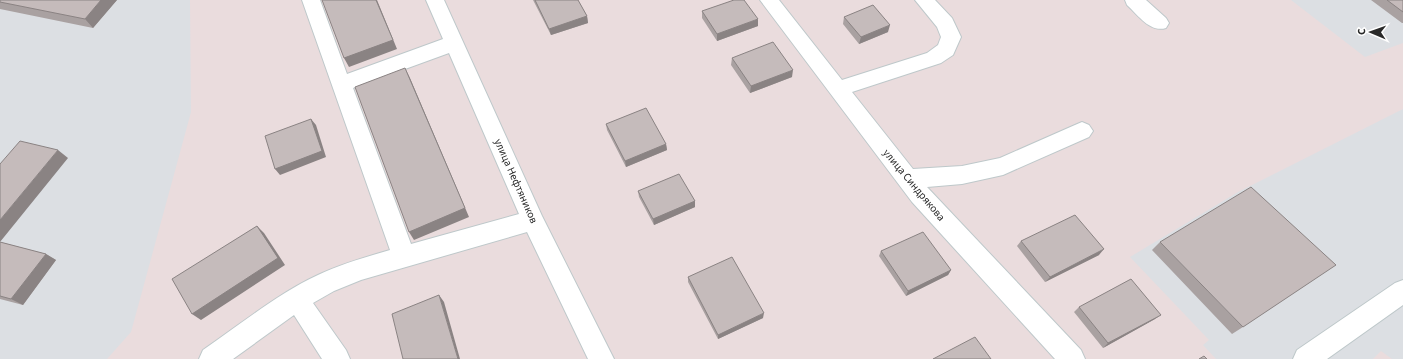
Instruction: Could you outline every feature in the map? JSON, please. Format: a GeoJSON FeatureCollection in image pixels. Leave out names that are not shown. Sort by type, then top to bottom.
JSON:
{"type":"FeatureCollection","features":[{"type":"Feature","properties":{"kind":"street"},"geometry":{"type":"LineString","coordinates":[[311,0],[404,256]]}},
{"type":"Feature","properties":{"kind":"street","name":"улица Нефтяников"},"geometry":{"type":"LineString","coordinates":[[435,0],[533,220],[600,359]]}},
{"type":"Feature","properties":{"kind":"street","name":"улица Синдрякова"},"geometry":{"type":"LineString","coordinates":[[769,0],[920,195],[1072,359]]}},
{"type":"Feature","properties":{"kind":"street"},"geometry":{"type":"LineString","coordinates":[[838,89],[934,58],[946,50],[950,37],[945,22],[924,0]]}},
{"type":"Feature","properties":{"kind":"street"},"geometry":{"type":"LineString","coordinates":[[1134,0],[1159,23]]}},
{"type":"Feature","properties":{"kind":"street"},"geometry":{"type":"LineString","coordinates":[[342,84],[454,43]]}},
{"type":"Feature","properties":{"kind":"street"},"geometry":{"type":"LineString","coordinates":[[908,180],[962,175],[1003,166],[1082,131]]}},
{"type":"Feature","properties":{"kind":"street"},"geometry":{"type":"LineString","coordinates":[[212,359],[297,299],[326,283],[358,270],[404,256],[533,220]]}},
{"type":"Feature","properties":{"kind":"street"},"geometry":{"type":"LineString","coordinates":[[1306,359],[1403,291]]}},
{"type":"Feature","properties":{"kind":"street"},"geometry":{"type":"LineString","coordinates":[[297,299],[337,359]]}},
{"type":"Feature","properties":{"kind":"shaded area"},"geometry":{"type":"Polygon","coordinates":[[[0,0],[190,0],[191,112],[131,332],[107,359],[0,359],[0,0]]]}},
{"type":"Feature","properties":{"kind":"shaded area"},"geometry":{"type":"Polygon","coordinates":[[[1291,0],[1403,0],[1403,43],[1365,57],[1291,0]]]}},
{"type":"Feature","properties":{"kind":"shaded area"},"geometry":{"type":"Polygon","coordinates":[[[1403,109],[1403,359],[1392,359],[1381,351],[1373,359],[1216,359],[1203,345],[1209,340],[1130,257],[1238,192],[1403,109]]]}},
{"type":"Feature","properties":{"kind":"building"},"geometry":{"type":"Polygon","coordinates":[[[0,0],[101,0],[85,19],[0,2],[0,0]]]}},
{"type":"Feature","properties":{"kind":"building"},"geometry":{"type":"Polygon","coordinates":[[[322,0],[376,0],[393,40],[344,58],[322,0]]]}},
{"type":"Feature","properties":{"kind":"building"},"geometry":{"type":"Polygon","coordinates":[[[535,0],[578,0],[587,16],[549,29],[535,0]]]}},
{"type":"Feature","properties":{"kind":"building"},"geometry":{"type":"Polygon","coordinates":[[[734,0],[744,0],[758,19],[717,34],[702,11],[734,0]]]}},
{"type":"Feature","properties":{"kind":"building"},"geometry":{"type":"Polygon","coordinates":[[[1387,0],[1403,0],[1403,12],[1387,0]]]}},
{"type":"Feature","properties":{"kind":"building"},"geometry":{"type":"Polygon","coordinates":[[[873,5],[890,25],[861,37],[844,17],[873,5]]]}},
{"type":"Feature","properties":{"kind":"building"},"geometry":{"type":"Polygon","coordinates":[[[773,42],[793,70],[751,86],[732,58],[773,42]]]}},
{"type":"Feature","properties":{"kind":"building"},"geometry":{"type":"Polygon","coordinates":[[[405,68],[465,208],[409,232],[355,87],[405,68]]]}},
{"type":"Feature","properties":{"kind":"building"},"geometry":{"type":"Polygon","coordinates":[[[646,108],[666,144],[625,161],[606,124],[646,108]]]}},
{"type":"Feature","properties":{"kind":"building"},"geometry":{"type":"Polygon","coordinates":[[[311,119],[322,151],[275,169],[265,136],[311,119]]]}},
{"type":"Feature","properties":{"kind":"building"},"geometry":{"type":"Polygon","coordinates":[[[20,141],[58,150],[0,220],[0,164],[20,141]]]}},
{"type":"Feature","properties":{"kind":"building"},"geometry":{"type":"Polygon","coordinates":[[[679,174],[695,201],[653,219],[638,191],[679,174]]]}},
{"type":"Feature","properties":{"kind":"building"},"geometry":{"type":"Polygon","coordinates":[[[1251,187],[1336,265],[1243,327],[1160,242],[1251,187]]]}},
{"type":"Feature","properties":{"kind":"building"},"geometry":{"type":"Polygon","coordinates":[[[1075,215],[1104,249],[1050,277],[1021,241],[1075,215]]]}},
{"type":"Feature","properties":{"kind":"building"},"geometry":{"type":"Polygon","coordinates":[[[257,226],[278,258],[192,314],[172,279],[257,226]]]}},
{"type":"Feature","properties":{"kind":"building"},"geometry":{"type":"Polygon","coordinates":[[[923,232],[951,270],[908,291],[881,251],[923,232]]]}},
{"type":"Feature","properties":{"kind":"building"},"geometry":{"type":"Polygon","coordinates":[[[0,242],[46,254],[11,299],[0,296],[0,242]]]}},
{"type":"Feature","properties":{"kind":"building"},"geometry":{"type":"Polygon","coordinates":[[[732,257],[764,313],[718,335],[688,277],[732,257]]]}},
{"type":"Feature","properties":{"kind":"building"},"geometry":{"type":"Polygon","coordinates":[[[1131,279],[1161,315],[1108,343],[1079,307],[1131,279]]]}},
{"type":"Feature","properties":{"kind":"building"},"geometry":{"type":"Polygon","coordinates":[[[439,295],[458,359],[403,359],[392,314],[439,295]]]}},
{"type":"Feature","properties":{"kind":"building"},"geometry":{"type":"Polygon","coordinates":[[[975,337],[991,359],[933,359],[975,337]]]}},
{"type":"Feature","properties":{"kind":"building"},"geometry":{"type":"Polygon","coordinates":[[[1204,356],[1207,359],[1199,359],[1204,356]]]}}]}
